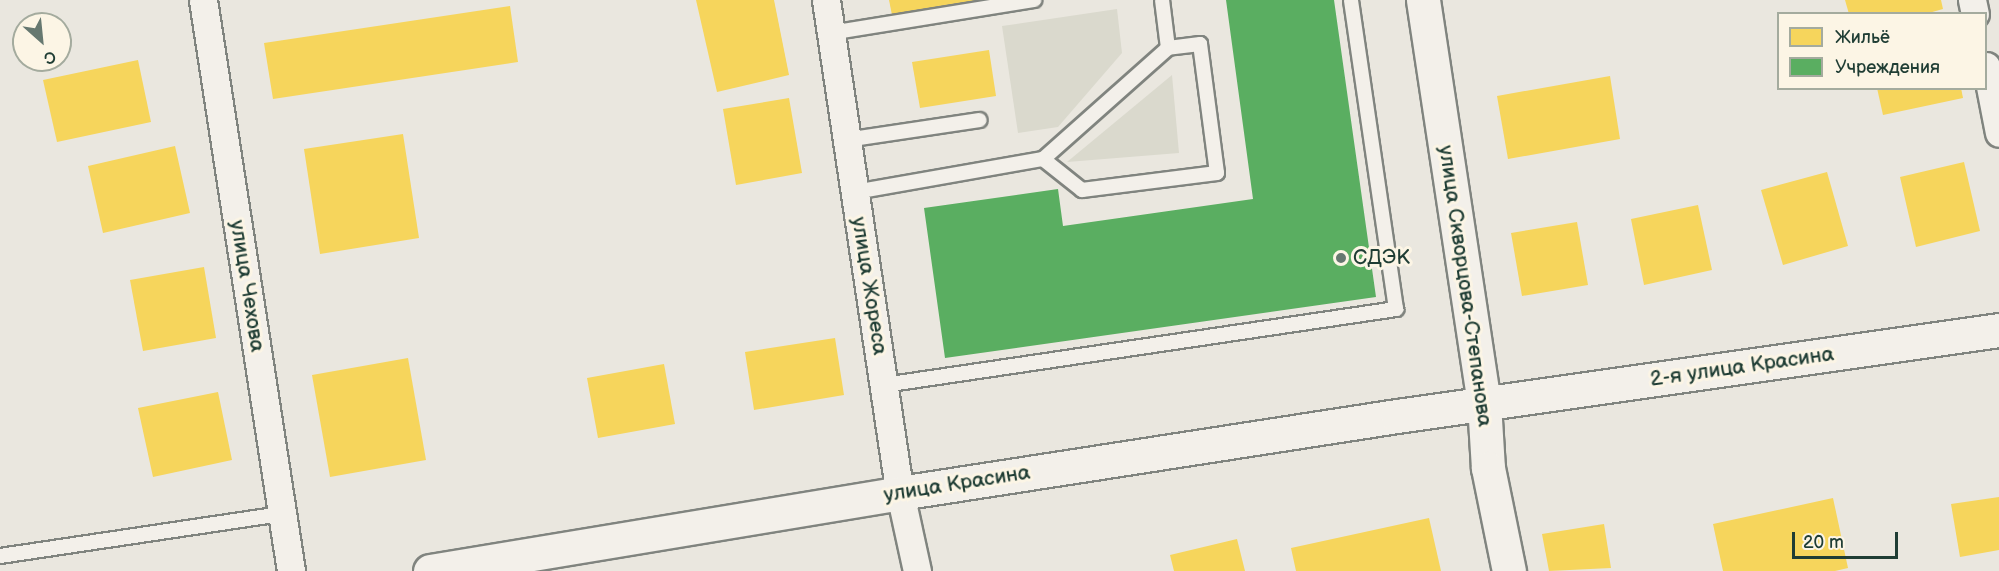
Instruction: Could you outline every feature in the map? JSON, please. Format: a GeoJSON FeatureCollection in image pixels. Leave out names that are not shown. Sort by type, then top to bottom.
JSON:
{"type":"FeatureCollection","features":[{"type":"Feature","properties":{"kind":"main road","name":"улица Скворцова-Степанова"},"geometry":{"type":"LineString","coordinates":[[1423,0],[1484,403],[1488,468],[1509,571]]}},
{"type":"Feature","properties":{"kind":"main road","name":"2-я улица Красина"},"geometry":{"type":"LineString","coordinates":[[1484,403],[1999,330]]}},
{"type":"Feature","properties":{"kind":"main road","name":"улица Красина"},"geometry":{"type":"LineString","coordinates":[[430,571],[900,493],[1484,403]]}},
{"type":"Feature","properties":{"kind":"street","name":"улица Чехова"},"geometry":{"type":"LineString","coordinates":[[203,0],[291,571]]}},
{"type":"Feature","properties":{"kind":"street","name":"улица Жореса"},"geometry":{"type":"LineString","coordinates":[[826,0],[900,493],[917,571]]}},
{"type":"Feature","properties":{"kind":"street"},"geometry":{"type":"LineString","coordinates":[[1987,71],[1999,133]]}},
{"type":"Feature","properties":{"kind":"lane"},"geometry":{"type":"LineString","coordinates":[[830,33],[1034,0]]}},
{"type":"Feature","properties":{"kind":"lane"},"geometry":{"type":"LineString","coordinates":[[1162,0],[1168,48]]}},
{"type":"Feature","properties":{"kind":"lane"},"geometry":{"type":"LineString","coordinates":[[884,385],[1396,309],[1351,0]]}},
{"type":"Feature","properties":{"kind":"lane"},"geometry":{"type":"LineString","coordinates":[[855,192],[1043,159],[1168,48],[1200,44],[1217,173],[1082,190],[1043,159]]}},
{"type":"Feature","properties":{"kind":"lane"},"geometry":{"type":"LineString","coordinates":[[846,140],[980,120]]}},
{"type":"Feature","properties":{"kind":"lane"},"geometry":{"type":"LineString","coordinates":[[0,556],[282,514]]}},
{"type":"Feature","properties":{"kind":"shaded area"},"geometry":{"type":"Polygon","coordinates":[[[1117,9],[1122,53],[1058,127],[1018,133],[1002,26],[1117,9]]]}},
{"type":"Feature","properties":{"kind":"shaded area"},"geometry":{"type":"Polygon","coordinates":[[[1172,75],[1179,153],[1067,162],[1172,75]]]}},
{"type":"Feature","properties":{"kind":"building: Жильё"},"geometry":{"type":"Polygon","coordinates":[[[696,0],[774,0],[789,75],[717,92],[696,0]]]}},
{"type":"Feature","properties":{"kind":"building: Жильё"},"geometry":{"type":"Polygon","coordinates":[[[889,0],[998,0],[893,20],[889,0]]]}},
{"type":"Feature","properties":{"kind":"building: Жильё"},"geometry":{"type":"Polygon","coordinates":[[[1845,0],[1941,0],[1943,9],[1932,12],[1848,12],[1845,0]]]}},
{"type":"Feature","properties":{"kind":"building: Жильё"},"geometry":{"type":"Polygon","coordinates":[[[510,6],[518,62],[273,99],[264,43],[510,6]]]}},
{"type":"Feature","properties":{"kind":"building: Жильё"},"geometry":{"type":"Polygon","coordinates":[[[989,50],[996,96],[920,108],[912,62],[989,50]]]}},
{"type":"Feature","properties":{"kind":"building: Жильё"},"geometry":{"type":"Polygon","coordinates":[[[138,60],[151,122],[57,142],[43,80],[138,60]]]}},
{"type":"Feature","properties":{"kind":"building: Жильё"},"geometry":{"type":"Polygon","coordinates":[[[1610,76],[1620,139],[1508,159],[1497,96],[1610,76]]]}},
{"type":"Feature","properties":{"kind":"building: Жильё"},"geometry":{"type":"Polygon","coordinates":[[[1877,90],[1961,90],[1963,98],[1883,115],[1877,90]]]}},
{"type":"Feature","properties":{"kind":"building: Жильё"},"geometry":{"type":"Polygon","coordinates":[[[789,98],[802,173],[736,185],[723,109],[789,98]]]}},
{"type":"Feature","properties":{"kind":"building: Жильё"},"geometry":{"type":"Polygon","coordinates":[[[403,134],[419,238],[320,254],[304,149],[403,134]]]}},
{"type":"Feature","properties":{"kind":"building: Жильё"},"geometry":{"type":"Polygon","coordinates":[[[175,146],[190,213],[103,233],[88,166],[175,146]]]}},
{"type":"Feature","properties":{"kind":"building: Жильё"},"geometry":{"type":"Polygon","coordinates":[[[1964,162],[1980,231],[1916,247],[1900,177],[1964,162]]]}},
{"type":"Feature","properties":{"kind":"building: Жильё"},"geometry":{"type":"Polygon","coordinates":[[[1827,172],[1848,246],[1783,265],[1761,190],[1827,172]]]}},
{"type":"Feature","properties":{"kind":"building: Жильё"},"geometry":{"type":"Polygon","coordinates":[[[1698,205],[1712,270],[1644,285],[1631,219],[1698,205]]]}},
{"type":"Feature","properties":{"kind":"building: Жильё"},"geometry":{"type":"Polygon","coordinates":[[[1577,222],[1588,285],[1522,296],[1511,233],[1577,222]]]}},
{"type":"Feature","properties":{"kind":"building: Жильё"},"geometry":{"type":"Polygon","coordinates":[[[204,267],[216,338],[143,351],[130,280],[204,267]]]}},
{"type":"Feature","properties":{"kind":"building: Жильё"},"geometry":{"type":"Polygon","coordinates":[[[835,338],[844,395],[754,410],[745,352],[835,338]]]}},
{"type":"Feature","properties":{"kind":"building: Жильё"},"geometry":{"type":"Polygon","coordinates":[[[408,358],[426,460],[330,477],[312,375],[408,358]]]}},
{"type":"Feature","properties":{"kind":"building: Жильё"},"geometry":{"type":"Polygon","coordinates":[[[664,364],[675,424],[598,438],[587,378],[664,364]]]}},
{"type":"Feature","properties":{"kind":"building: Жильё"},"geometry":{"type":"Polygon","coordinates":[[[218,392],[232,460],[153,477],[138,408],[218,392]]]}},
{"type":"Feature","properties":{"kind":"building: Жильё"},"geometry":{"type":"Polygon","coordinates":[[[1999,497],[1999,550],[1960,557],[1951,504],[1999,497]]]}},
{"type":"Feature","properties":{"kind":"building: Жильё"},"geometry":{"type":"Polygon","coordinates":[[[1833,498],[1848,568],[1835,571],[1723,571],[1713,524],[1833,498]]]}},
{"type":"Feature","properties":{"kind":"building: Жильё"},"geometry":{"type":"Polygon","coordinates":[[[1429,518],[1441,571],[1296,571],[1291,548],[1429,518]]]}},
{"type":"Feature","properties":{"kind":"building: Жильё"},"geometry":{"type":"Polygon","coordinates":[[[1604,524],[1611,568],[1549,571],[1542,534],[1604,524]]]}},
{"type":"Feature","properties":{"kind":"building: Жильё"},"geometry":{"type":"Polygon","coordinates":[[[1237,539],[1245,571],[1174,571],[1170,555],[1237,539]]]}},
{"type":"Feature","properties":{"kind":"building: Учреждения"},"geometry":{"type":"Polygon","coordinates":[[[1226,0],[1334,0],[1376,297],[945,358],[924,208],[1058,189],[1063,226],[1253,199],[1226,0]]]}},
{"type":"Feature","properties":{"kind":"place","name":"СДЭК"},"geometry":{"type":"Point","coordinates":[1341,258]}}]}
